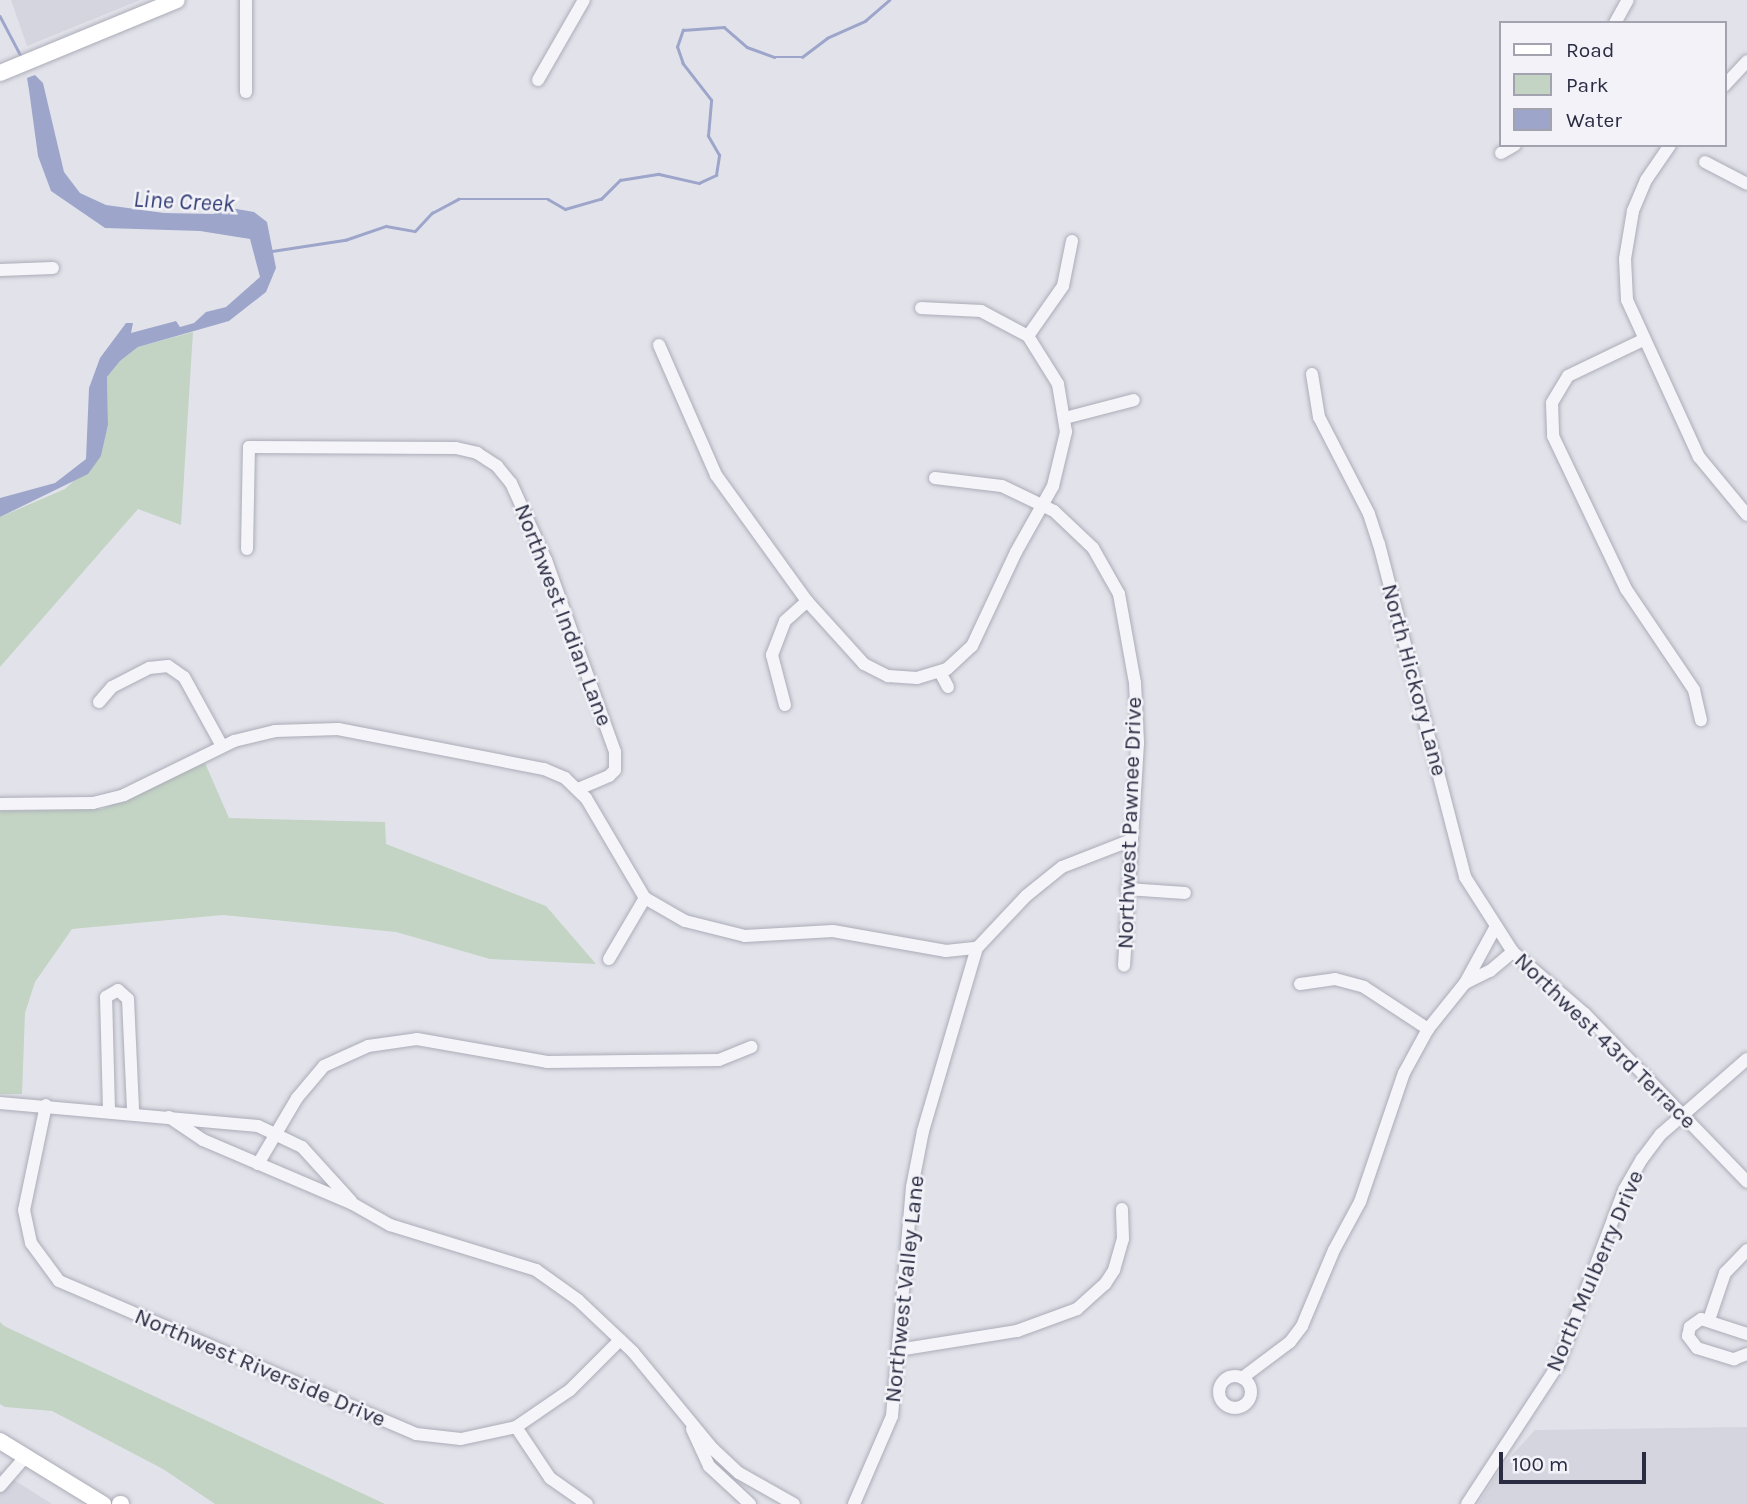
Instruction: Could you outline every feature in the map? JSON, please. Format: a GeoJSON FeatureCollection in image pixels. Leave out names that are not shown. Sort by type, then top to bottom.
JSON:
{"type":"FeatureCollection","features":[{"type":"Feature","properties":{"kind":"main road"},"geometry":{"type":"LineString","coordinates":[[0,73],[177,0]]}},
{"type":"Feature","properties":{"kind":"main road"},"geometry":{"type":"LineString","coordinates":[[0,1441],[103,1504]]}},
{"type":"Feature","properties":{"kind":"street"},"geometry":{"type":"LineString","coordinates":[[246,0],[246,92]]}},
{"type":"Feature","properties":{"kind":"street"},"geometry":{"type":"LineString","coordinates":[[538,80],[584,0]]}},
{"type":"Feature","properties":{"kind":"street"},"geometry":{"type":"LineString","coordinates":[[1616,21],[1628,0]]}},
{"type":"Feature","properties":{"kind":"street"},"geometry":{"type":"LineString","coordinates":[[1726,84],[1747,61]]}},
{"type":"Feature","properties":{"kind":"street"},"geometry":{"type":"LineString","coordinates":[[1501,153],[1512,147]]}},
{"type":"Feature","properties":{"kind":"street"},"geometry":{"type":"LineString","coordinates":[[1669,147],[1640,191],[1627,243],[1627,300],[1643,340],[1699,457],[1747,515]]}},
{"type":"Feature","properties":{"kind":"street"},"geometry":{"type":"LineString","coordinates":[[1705,162],[1747,184]]}},
{"type":"Feature","properties":{"kind":"street"},"geometry":{"type":"LineString","coordinates":[[1028,336],[1063,286],[1072,241]]}},
{"type":"Feature","properties":{"kind":"street"},"geometry":{"type":"LineString","coordinates":[[0,270],[53,268]]}},
{"type":"Feature","properties":{"kind":"street"},"geometry":{"type":"LineString","coordinates":[[659,345],[716,475],[807,601],[864,664],[903,678],[940,672],[961,660],[972,646],[1041,503],[1053,486],[1063,456],[1065,418],[1049,365],[1028,336],[981,311],[921,308]]}},
{"type":"Feature","properties":{"kind":"street"},"geometry":{"type":"LineString","coordinates":[[1643,340],[1569,376],[1552,403],[1553,436],[1626,589],[1694,690],[1701,720]]}},
{"type":"Feature","properties":{"kind":"street","name":"North Hickory Lane"},"geometry":{"type":"LineString","coordinates":[[1312,374],[1320,417],[1369,514],[1379,544],[1465,877],[1495,928]]}},
{"type":"Feature","properties":{"kind":"street"},"geometry":{"type":"LineString","coordinates":[[1065,418],[1134,400]]}},
{"type":"Feature","properties":{"kind":"street","name":"Northwest Indian Lane"},"geometry":{"type":"LineString","coordinates":[[247,549],[249,447],[456,448],[477,453],[497,466],[511,483],[547,560],[611,740],[615,770],[579,789]]}},
{"type":"Feature","properties":{"kind":"street","name":"Northwest Pawnee Drive"},"geometry":{"type":"LineString","coordinates":[[934,478],[1002,486],[1041,503],[1093,548],[1112,578],[1124,611],[1137,713],[1137,773],[1129,841],[1124,966]]}},
{"type":"Feature","properties":{"kind":"street"},"geometry":{"type":"LineString","coordinates":[[785,705],[772,655],[785,621],[807,601]]}},
{"type":"Feature","properties":{"kind":"street"},"geometry":{"type":"LineString","coordinates":[[99,702],[112,687],[149,668],[168,666],[184,677],[222,746]]}},
{"type":"Feature","properties":{"kind":"street"},"geometry":{"type":"LineString","coordinates":[[940,672],[948,687]]}},
{"type":"Feature","properties":{"kind":"street"},"geometry":{"type":"LineString","coordinates":[[0,804],[93,803],[124,795],[222,746],[264,733],[338,729],[544,769],[579,789],[645,898],[670,916],[745,936],[833,931],[917,948],[977,948],[1026,896],[1062,867],[1129,841]]}},
{"type":"Feature","properties":{"kind":"street"},"geometry":{"type":"LineString","coordinates":[[1127,889],[1185,892]]}},
{"type":"Feature","properties":{"kind":"street"},"geometry":{"type":"LineString","coordinates":[[609,959],[645,898]]}},
{"type":"Feature","properties":{"kind":"street"},"geometry":{"type":"LineString","coordinates":[[1242,1378],[1290,1342],[1302,1326],[1329,1259],[1360,1202],[1396,1091],[1428,1029],[1465,982],[1495,928]]}},
{"type":"Feature","properties":{"kind":"street","name":"Northwest 43rd Terrace"},"geometry":{"type":"LineString","coordinates":[[1495,928],[1513,952],[1585,1014],[1747,1182]]}},
{"type":"Feature","properties":{"kind":"street","name":"Northwest Valley Lane"},"geometry":{"type":"LineString","coordinates":[[854,1504],[889,1428],[917,1165],[977,948]]}},
{"type":"Feature","properties":{"kind":"street"},"geometry":{"type":"LineString","coordinates":[[1465,982],[1490,971],[1513,952]]}},
{"type":"Feature","properties":{"kind":"street"},"geometry":{"type":"LineString","coordinates":[[1300,984],[1335,979],[1364,987],[1428,1029]]}},
{"type":"Feature","properties":{"kind":"street"},"geometry":{"type":"LineString","coordinates":[[109,1110],[106,997],[118,990],[125,992],[130,1010],[133,1111]]}},
{"type":"Feature","properties":{"kind":"street"},"geometry":{"type":"LineString","coordinates":[[258,1164],[297,1098],[324,1066],[368,1046],[417,1039],[547,1062],[719,1060],[751,1047]]}},
{"type":"Feature","properties":{"kind":"street","name":"North Mulberry Drive"},"geometry":{"type":"LineString","coordinates":[[1467,1504],[1558,1365],[1624,1190],[1661,1134],[1747,1059]]}},
{"type":"Feature","properties":{"kind":"street"},"geometry":{"type":"LineString","coordinates":[[0,1103],[133,1111],[258,1126],[302,1147],[353,1204]]}},
{"type":"Feature","properties":{"kind":"street","name":"Northwest Riverside Drive"},"geometry":{"type":"LineString","coordinates":[[46,1105],[24,1210],[31,1243],[59,1281],[416,1434],[461,1439],[516,1427],[570,1390],[620,1340]]}},
{"type":"Feature","properties":{"kind":"street"},"geometry":{"type":"LineString","coordinates":[[169,1117],[203,1140],[353,1204],[390,1225],[537,1270],[620,1340],[649,1369],[691,1426],[739,1474],[794,1504]]}},
{"type":"Feature","properties":{"kind":"street"},"geometry":{"type":"LineString","coordinates":[[898,1350],[1017,1331],[1077,1309],[1105,1284],[1114,1270],[1123,1240],[1122,1209]]}},
{"type":"Feature","properties":{"kind":"street"},"geometry":{"type":"LineString","coordinates":[[1709,1320],[1725,1273],[1747,1250]]}},
{"type":"Feature","properties":{"kind":"street"},"geometry":{"type":"LineString","coordinates":[[1747,1334],[1709,1320],[1697,1321],[1690,1327],[1692,1345],[1734,1359],[1747,1354]]}},
{"type":"Feature","properties":{"kind":"street"},"geometry":{"type":"LineString","coordinates":[[691,1426],[699,1452],[709,1466],[750,1504]]}},
{"type":"Feature","properties":{"kind":"street"},"geometry":{"type":"LineString","coordinates":[[516,1427],[550,1478],[587,1504]]}},
{"type":"Feature","properties":{"kind":"street"},"geometry":{"type":"LineString","coordinates":[[0,1486],[24,1458]]}},
{"type":"Feature","properties":{"kind":"shaded area"},"geometry":{"type":"Polygon","coordinates":[[[11,0],[140,0],[27,46],[11,0]]]}},
{"type":"Feature","properties":{"kind":"shaded area"},"geometry":{"type":"Polygon","coordinates":[[[1747,1427],[1747,1504],[1478,1504],[1503,1465],[1535,1430],[1747,1427]]]}},
{"type":"Feature","properties":{"kind":"shaded area"},"geometry":{"type":"Polygon","coordinates":[[[0,1471],[52,1504],[0,1504],[0,1471]]]}},
{"type":"Feature","properties":{"kind":"green space"},"geometry":{"type":"Polygon","coordinates":[[[193,332],[181,525],[138,509],[0,667],[0,517],[65,489],[101,456],[108,425],[107,377],[120,361],[138,347],[193,332]]]}},
{"type":"Feature","properties":{"kind":"green space"},"geometry":{"type":"Polygon","coordinates":[[[205,763],[229,818],[385,822],[386,844],[546,906],[596,964],[490,959],[396,932],[223,915],[72,929],[35,982],[25,1013],[22,1094],[0,1094],[0,811],[102,809],[205,763]]]}},
{"type":"Feature","properties":{"kind":"green space"},"geometry":{"type":"Polygon","coordinates":[[[0,1322],[385,1504],[215,1504],[163,1469],[52,1411],[5,1407],[0,1404],[0,1322]]]}},
{"type":"Feature","properties":{"kind":"water"},"geometry":{"type":"Polygon","coordinates":[[[35,75],[43,83],[64,172],[80,193],[106,205],[164,213],[213,214],[231,208],[254,212],[267,222],[276,268],[266,292],[229,321],[138,347],[120,361],[107,377],[108,425],[101,456],[88,474],[0,517],[0,498],[55,483],[86,459],[89,388],[100,358],[126,323],[133,323],[131,333],[176,321],[180,327],[194,323],[206,312],[226,307],[260,277],[250,239],[200,231],[105,228],[51,191],[38,156],[27,78],[35,75]]]}},
{"type":"Feature","properties":{"kind":"waterway"},"geometry":{"type":"LineString","coordinates":[[272,251],[345,240],[386,226],[415,231],[432,213],[458,199],[548,199],[565,209],[601,199],[620,180],[659,174],[699,183],[716,175],[719,155],[708,136],[711,100],[683,64],[677,47],[683,30],[724,27],[747,47],[774,57],[802,57],[827,38],[865,21],[889,0]]}},
{"type":"Feature","properties":{"kind":"waterway","name":"Line Creek"},"geometry":{"type":"LineString","coordinates":[[0,16],[21,56]]}}]}
